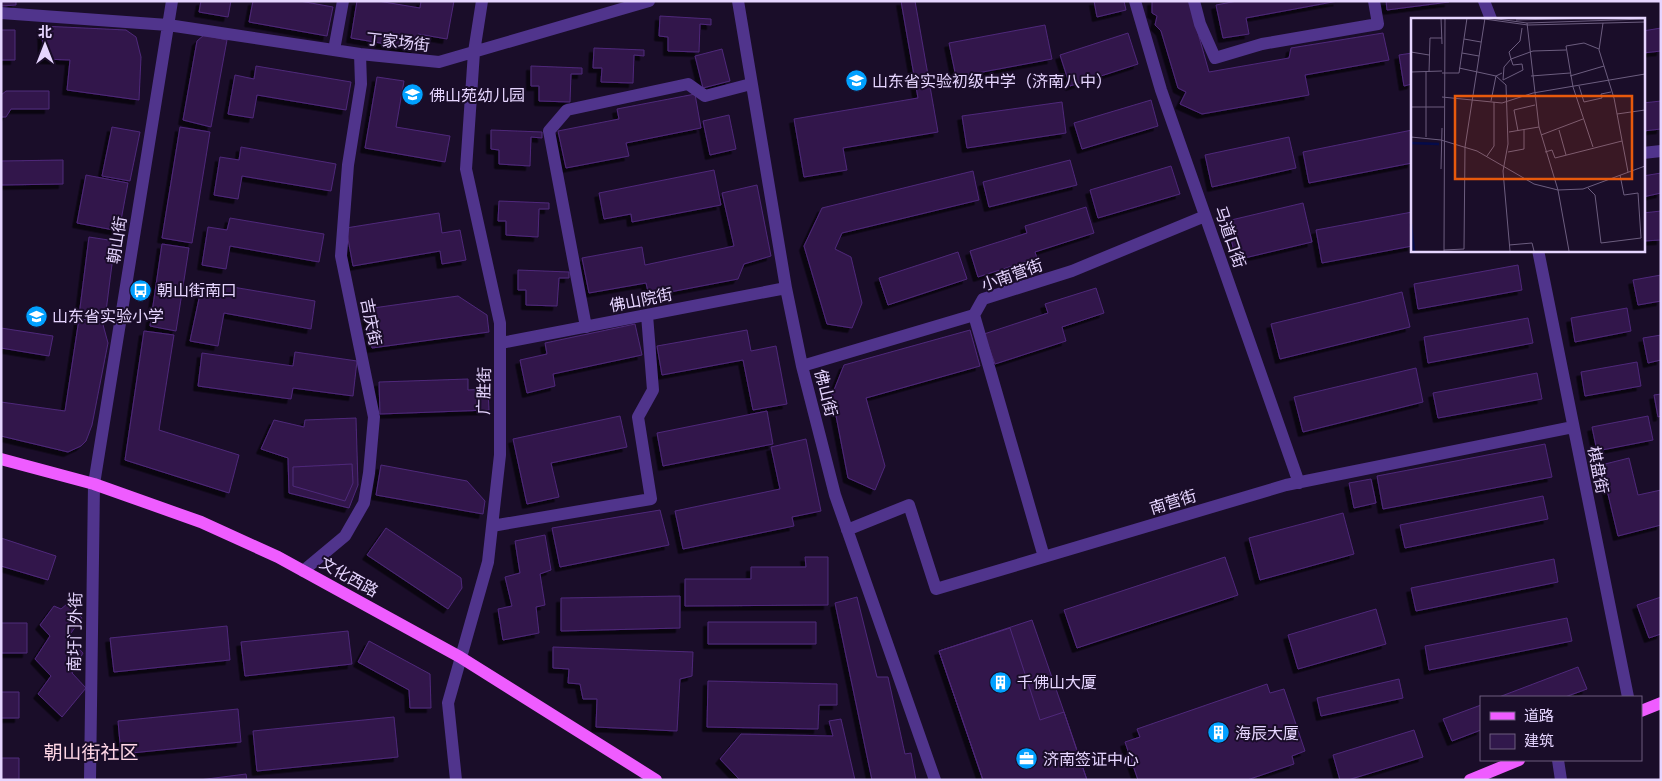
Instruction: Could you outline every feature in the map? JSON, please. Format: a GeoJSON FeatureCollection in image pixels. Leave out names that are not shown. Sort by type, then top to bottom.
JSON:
{"type":"FeatureCollection","features":[{"type":"Feature","properties":{"kind":"main road","name":"文化西路"},"geometry":{"type":"LineString","coordinates":[[1,459],[94,484],[202,522],[303,571],[460,657],[656,780]]}},
{"type":"Feature","properties":{"kind":"main road"},"geometry":{"type":"LineString","coordinates":[[1642,711],[1661,703]]}},
{"type":"Feature","properties":{"kind":"main road"},"geometry":{"type":"LineString","coordinates":[[1470,780],[1517,761]]}},
{"type":"Feature","properties":{"kind":"street","name":"朝山街"},"geometry":{"type":"LineString","coordinates":[[94,484],[172,1]]}},
{"type":"Feature","properties":{"kind":"street"},"geometry":{"type":"LineString","coordinates":[[334,50],[343,1]]}},
{"type":"Feature","properties":{"kind":"street","name":"广胜街"},"geometry":{"type":"LineString","coordinates":[[456,780],[448,703],[488,562],[500,455],[500,323],[466,169],[474,52],[482,1]]}},
{"type":"Feature","properties":{"kind":"street","name":"丁家场街"},"geometry":{"type":"LineString","coordinates":[[1,13],[168,25],[360,54],[438,62],[649,1]]}},
{"type":"Feature","properties":{"kind":"street","name":"佛山街"},"geometry":{"type":"LineString","coordinates":[[738,1],[786,288],[802,366],[834,496],[935,780]]}},
{"type":"Feature","properties":{"kind":"street","name":"马道口街"},"geometry":{"type":"LineString","coordinates":[[1135,1],[1161,90],[1299,483]]}},
{"type":"Feature","properties":{"kind":"street"},"geometry":{"type":"LineString","coordinates":[[1194,1],[1200,24],[1215,58],[1262,44],[1378,24],[1374,1]]}},
{"type":"Feature","properties":{"kind":"street"},"geometry":{"type":"LineString","coordinates":[[1484,1],[1491,18]]}},
{"type":"Feature","properties":{"kind":"street","name":"吉庆街"},"geometry":{"type":"LineString","coordinates":[[303,571],[345,536],[364,503],[369,473],[374,416],[342,256],[348,165],[361,84],[360,54]]}},
{"type":"Feature","properties":{"kind":"street"},"geometry":{"type":"LineString","coordinates":[[586,327],[549,131],[566,110],[688,84],[704,96],[751,84]]}},
{"type":"Feature","properties":{"kind":"street"},"geometry":{"type":"LineString","coordinates":[[1644,153],[1661,151]]}},
{"type":"Feature","properties":{"kind":"street","name":"小南营街"},"geometry":{"type":"LineString","coordinates":[[802,366],[974,315],[983,299],[1072,271],[1205,216]]}},
{"type":"Feature","properties":{"kind":"street","name":"棋盘街"},"geometry":{"type":"LineString","coordinates":[[1538,251],[1628,696]]}},
{"type":"Feature","properties":{"kind":"street","name":"佛山院街"},"geometry":{"type":"LineString","coordinates":[[501,343],[786,288]]}},
{"type":"Feature","properties":{"kind":"street"},"geometry":{"type":"LineString","coordinates":[[492,526],[651,499],[638,417],[653,390],[648,315]]}},
{"type":"Feature","properties":{"kind":"street"},"geometry":{"type":"LineString","coordinates":[[974,315],[1044,557]]}},
{"type":"Feature","properties":{"kind":"street","name":"南营街"},"geometry":{"type":"LineString","coordinates":[[847,530],[909,506],[936,589],[1299,483],[1573,426]]}},
{"type":"Feature","properties":{"kind":"street","name":"南圩门外街"},"geometry":{"type":"LineString","coordinates":[[90,780],[94,484]]}},
{"type":"Feature","properties":{"kind":"street"},"geometry":{"type":"LineString","coordinates":[[1558,761],[1561,780]]}},
{"type":"Feature","properties":{"kind":"building"},"geometry":{"type":"Polygon","coordinates":[[[1,1],[16,1],[16,5],[1,6],[1,1]]]}},
{"type":"Feature","properties":{"kind":"building"},"geometry":{"type":"Polygon","coordinates":[[[201,1],[231,1],[228,17],[199,12],[201,1]]]}},
{"type":"Feature","properties":{"kind":"building"},"geometry":{"type":"Polygon","coordinates":[[[253,1],[300,1],[333,7],[327,36],[249,22],[253,1]]]}},
{"type":"Feature","properties":{"kind":"building"},"geometry":{"type":"Polygon","coordinates":[[[357,1],[378,1],[420,8],[421,1],[454,1],[447,39],[418,34],[415,49],[351,38],[357,1]]]}},
{"type":"Feature","properties":{"kind":"building"},"geometry":{"type":"Polygon","coordinates":[[[901,1],[915,1],[938,132],[843,148],[847,170],[804,177],[794,119],[918,98],[901,1]]]}},
{"type":"Feature","properties":{"kind":"building"},"geometry":{"type":"Polygon","coordinates":[[[1094,1],[1124,1],[1126,10],[1097,17],[1094,1]]]}},
{"type":"Feature","properties":{"kind":"building"},"geometry":{"type":"Polygon","coordinates":[[[1152,1],[1189,1],[1209,72],[1289,58],[1291,48],[1383,33],[1389,60],[1305,75],[1309,95],[1202,114],[1180,104],[1186,92],[1178,88],[1161,31],[1155,25],[1157,16],[1152,13],[1152,1]]]}},
{"type":"Feature","properties":{"kind":"building"},"geometry":{"type":"Polygon","coordinates":[[[1237,1],[1338,1],[1246,18],[1249,34],[1223,38],[1216,5],[1237,1]]]}},
{"type":"Feature","properties":{"kind":"building"},"geometry":{"type":"Polygon","coordinates":[[[1386,1],[1449,1],[1449,2],[1387,10],[1386,1]]]}},
{"type":"Feature","properties":{"kind":"building"},"geometry":{"type":"Polygon","coordinates":[[[660,16],[711,19],[711,25],[700,24],[699,52],[668,51],[668,37],[659,36],[660,16]]]}},
{"type":"Feature","properties":{"kind":"building"},"geometry":{"type":"Polygon","coordinates":[[[1045,25],[1052,59],[956,77],[949,43],[1045,25]]]}},
{"type":"Feature","properties":{"kind":"building"},"geometry":{"type":"Polygon","coordinates":[[[42,26],[126,30],[136,37],[141,57],[139,100],[67,90],[70,60],[43,59],[42,26]]]}},
{"type":"Feature","properties":{"kind":"building"},"geometry":{"type":"Polygon","coordinates":[[[1661,28],[1661,51],[1644,53],[1644,31],[1661,28]]]}},
{"type":"Feature","properties":{"kind":"building"},"geometry":{"type":"Polygon","coordinates":[[[1,30],[15,30],[15,60],[1,60],[1,30]]]}},
{"type":"Feature","properties":{"kind":"building"},"geometry":{"type":"Polygon","coordinates":[[[1128,33],[1138,64],[1070,86],[1060,55],[1128,33]]]}},
{"type":"Feature","properties":{"kind":"building"},"geometry":{"type":"Polygon","coordinates":[[[204,35],[227,40],[211,127],[183,120],[197,41],[204,35]]]}},
{"type":"Feature","properties":{"kind":"building"},"geometry":{"type":"Polygon","coordinates":[[[594,48],[644,50],[644,56],[634,55],[633,83],[601,82],[602,68],[593,68],[594,48]]]}},
{"type":"Feature","properties":{"kind":"building"},"geometry":{"type":"Polygon","coordinates":[[[722,49],[730,81],[703,88],[695,56],[722,49]]]}},
{"type":"Feature","properties":{"kind":"building"},"geometry":{"type":"Polygon","coordinates":[[[1411,53],[1411,84],[1404,86],[1399,55],[1411,53]]]}},
{"type":"Feature","properties":{"kind":"building"},"geometry":{"type":"Polygon","coordinates":[[[256,66],[351,82],[346,110],[257,95],[253,118],[228,114],[235,75],[254,79],[256,66]]]}},
{"type":"Feature","properties":{"kind":"building"},"geometry":{"type":"Polygon","coordinates":[[[531,66],[582,68],[582,74],[571,74],[570,102],[539,101],[539,86],[531,86],[531,66]]]}},
{"type":"Feature","properties":{"kind":"building"},"geometry":{"type":"Polygon","coordinates":[[[377,77],[404,81],[396,127],[450,136],[445,162],[365,148],[377,77]]]}},
{"type":"Feature","properties":{"kind":"building"},"geometry":{"type":"Polygon","coordinates":[[[6,91],[49,91],[49,109],[11,109],[6,117],[1,117],[1,95],[6,91]]]}},
{"type":"Feature","properties":{"kind":"building"},"geometry":{"type":"Polygon","coordinates":[[[695,94],[701,128],[626,143],[629,156],[566,168],[558,131],[619,119],[617,109],[695,94]]]}},
{"type":"Feature","properties":{"kind":"building"},"geometry":{"type":"Polygon","coordinates":[[[1151,100],[1158,126],[1082,149],[1074,123],[1151,100]]]}},
{"type":"Feature","properties":{"kind":"building"},"geometry":{"type":"Polygon","coordinates":[[[1661,101],[1661,129],[1644,131],[1644,103],[1661,101]]]}},
{"type":"Feature","properties":{"kind":"building"},"geometry":{"type":"Polygon","coordinates":[[[1062,102],[1066,133],[967,148],[962,116],[1062,102]]]}},
{"type":"Feature","properties":{"kind":"building"},"geometry":{"type":"Polygon","coordinates":[[[729,115],[736,149],[710,155],[703,121],[729,115]]]}},
{"type":"Feature","properties":{"kind":"building"},"geometry":{"type":"Polygon","coordinates":[[[112,127],[140,132],[130,181],[102,176],[112,127]]]}},
{"type":"Feature","properties":{"kind":"building"},"geometry":{"type":"Polygon","coordinates":[[[180,127],[210,132],[192,243],[162,238],[180,127]]]}},
{"type":"Feature","properties":{"kind":"building"},"geometry":{"type":"Polygon","coordinates":[[[491,130],[542,132],[542,138],[531,137],[530,166],[499,164],[499,150],[491,149],[491,130]]]}},
{"type":"Feature","properties":{"kind":"building"},"geometry":{"type":"Polygon","coordinates":[[[1411,130],[1411,163],[1309,183],[1303,152],[1411,130]]]}},
{"type":"Feature","properties":{"kind":"building"},"geometry":{"type":"Polygon","coordinates":[[[1289,137],[1296,168],[1212,187],[1205,155],[1289,137]]]}},
{"type":"Feature","properties":{"kind":"building"},"geometry":{"type":"Polygon","coordinates":[[[241,147],[336,164],[331,191],[242,176],[238,199],[214,195],[220,157],[239,160],[241,147]]]}},
{"type":"Feature","properties":{"kind":"building"},"geometry":{"type":"Polygon","coordinates":[[[63,160],[63,184],[1,185],[1,161],[63,160]]]}},
{"type":"Feature","properties":{"kind":"building"},"geometry":{"type":"Polygon","coordinates":[[[1070,160],[1077,185],[989,207],[983,182],[1070,160]]]}},
{"type":"Feature","properties":{"kind":"building"},"geometry":{"type":"Polygon","coordinates":[[[1171,166],[1180,194],[1098,218],[1090,190],[1171,166]]]}},
{"type":"Feature","properties":{"kind":"building"},"geometry":{"type":"Polygon","coordinates":[[[714,170],[721,205],[632,222],[631,214],[604,219],[599,193],[714,170]]]}},
{"type":"Feature","properties":{"kind":"building"},"geometry":{"type":"Polygon","coordinates":[[[973,171],[979,200],[842,233],[835,249],[851,257],[862,303],[852,328],[827,324],[804,246],[822,208],[973,171]]]}},
{"type":"Feature","properties":{"kind":"building"},"geometry":{"type":"Polygon","coordinates":[[[1661,173],[1661,193],[1644,197],[1644,176],[1661,173]]]}},
{"type":"Feature","properties":{"kind":"building"},"geometry":{"type":"Polygon","coordinates":[[[86,175],[128,183],[119,231],[77,223],[86,175]]]}},
{"type":"Feature","properties":{"kind":"building"},"geometry":{"type":"Polygon","coordinates":[[[757,185],[771,256],[744,264],[738,279],[649,296],[646,283],[589,293],[582,258],[642,247],[645,265],[734,246],[722,193],[757,185]]]}},
{"type":"Feature","properties":{"kind":"building"},"geometry":{"type":"Polygon","coordinates":[[[499,201],[549,203],[549,209],[539,209],[538,237],[506,235],[506,221],[498,221],[499,201]]]}},
{"type":"Feature","properties":{"kind":"building"},"geometry":{"type":"Polygon","coordinates":[[[1303,203],[1312,242],[1236,260],[1227,221],[1303,203]]]}},
{"type":"Feature","properties":{"kind":"building"},"geometry":{"type":"Polygon","coordinates":[[[1086,207],[1094,233],[1035,252],[1037,258],[978,277],[970,251],[1027,233],[1025,226],[1086,207]]]}},
{"type":"Feature","properties":{"kind":"building"},"geometry":{"type":"Polygon","coordinates":[[[1661,211],[1661,240],[1644,241],[1644,213],[1661,211]]]}},
{"type":"Feature","properties":{"kind":"building"},"geometry":{"type":"Polygon","coordinates":[[[1411,212],[1411,246],[1322,263],[1316,230],[1411,212]]]}},
{"type":"Feature","properties":{"kind":"building"},"geometry":{"type":"Polygon","coordinates":[[[439,213],[442,233],[460,230],[466,260],[442,264],[440,251],[353,266],[346,228],[439,213]]]}},
{"type":"Feature","properties":{"kind":"building"},"geometry":{"type":"Polygon","coordinates":[[[230,218],[324,234],[319,262],[230,246],[226,269],[202,265],[208,227],[227,230],[230,218]]]}},
{"type":"Feature","properties":{"kind":"building"},"geometry":{"type":"Polygon","coordinates":[[[89,237],[115,241],[105,319],[79,316],[89,237]]]}},
{"type":"Feature","properties":{"kind":"building"},"geometry":{"type":"Polygon","coordinates":[[[162,244],[189,248],[176,331],[150,326],[162,244]]]}},
{"type":"Feature","properties":{"kind":"building"},"geometry":{"type":"Polygon","coordinates":[[[958,252],[967,279],[888,305],[879,278],[958,252]]]}},
{"type":"Feature","properties":{"kind":"building"},"geometry":{"type":"Polygon","coordinates":[[[1518,265],[1522,290],[1418,309],[1414,284],[1518,265]]]}},
{"type":"Feature","properties":{"kind":"building"},"geometry":{"type":"Polygon","coordinates":[[[518,270],[569,272],[569,278],[559,278],[557,306],[526,305],[526,290],[518,290],[518,270]]]}},
{"type":"Feature","properties":{"kind":"building"},"geometry":{"type":"Polygon","coordinates":[[[1661,275],[1661,301],[1638,305],[1633,280],[1661,275]]]}},
{"type":"Feature","properties":{"kind":"building"},"geometry":{"type":"Polygon","coordinates":[[[221,285],[315,301],[311,329],[224,313],[218,346],[190,341],[200,294],[219,298],[221,285]]]}},
{"type":"Feature","properties":{"kind":"building"},"geometry":{"type":"Polygon","coordinates":[[[1096,288],[1104,313],[1062,327],[1066,341],[995,364],[984,334],[1048,313],[1045,304],[1096,288]]]}},
{"type":"Feature","properties":{"kind":"building"},"geometry":{"type":"Polygon","coordinates":[[[1402,292],[1410,327],[1280,359],[1271,324],[1402,292]]]}},
{"type":"Feature","properties":{"kind":"building"},"geometry":{"type":"Polygon","coordinates":[[[458,296],[487,315],[489,332],[372,348],[366,309],[458,296]]]}},
{"type":"Feature","properties":{"kind":"building"},"geometry":{"type":"Polygon","coordinates":[[[1627,308],[1631,331],[1575,342],[1571,318],[1627,308]]]}},
{"type":"Feature","properties":{"kind":"building"},"geometry":{"type":"Polygon","coordinates":[[[1528,318],[1533,343],[1428,363],[1424,337],[1528,318]]]}},
{"type":"Feature","properties":{"kind":"building"},"geometry":{"type":"Polygon","coordinates":[[[79,319],[102,321],[108,343],[92,425],[86,441],[81,446],[68,452],[1,436],[1,402],[65,411],[79,319]]]}},
{"type":"Feature","properties":{"kind":"building"},"geometry":{"type":"Polygon","coordinates":[[[635,324],[642,355],[553,374],[555,386],[527,393],[520,360],[547,354],[545,343],[635,324]]]}},
{"type":"Feature","properties":{"kind":"building"},"geometry":{"type":"Polygon","coordinates":[[[1,328],[53,336],[49,356],[1,348],[1,328]]]}},
{"type":"Feature","properties":{"kind":"building"},"geometry":{"type":"Polygon","coordinates":[[[747,330],[751,351],[776,346],[787,404],[753,410],[743,360],[662,375],[657,346],[747,330]]]}},
{"type":"Feature","properties":{"kind":"building"},"geometry":{"type":"Polygon","coordinates":[[[970,330],[980,366],[866,398],[885,466],[875,490],[848,478],[832,395],[844,365],[970,330]]]}},
{"type":"Feature","properties":{"kind":"building"},"geometry":{"type":"Polygon","coordinates":[[[144,331],[174,335],[159,430],[239,455],[229,493],[125,460],[144,331]]]}},
{"type":"Feature","properties":{"kind":"building"},"geometry":{"type":"Polygon","coordinates":[[[1661,335],[1661,360],[1648,363],[1643,338],[1661,335]]]}},
{"type":"Feature","properties":{"kind":"building"},"geometry":{"type":"Polygon","coordinates":[[[295,352],[357,361],[353,396],[293,388],[291,399],[198,386],[202,353],[293,366],[295,352]]]}},
{"type":"Feature","properties":{"kind":"building"},"geometry":{"type":"Polygon","coordinates":[[[1637,362],[1641,386],[1585,396],[1581,372],[1637,362]]]}},
{"type":"Feature","properties":{"kind":"building"},"geometry":{"type":"Polygon","coordinates":[[[1416,368],[1423,402],[1303,432],[1294,397],[1416,368]]]}},
{"type":"Feature","properties":{"kind":"building"},"geometry":{"type":"Polygon","coordinates":[[[1537,373],[1542,399],[1438,418],[1433,393],[1537,373]]]}},
{"type":"Feature","properties":{"kind":"building"},"geometry":{"type":"Polygon","coordinates":[[[468,379],[468,390],[488,389],[489,410],[380,414],[379,382],[468,379]]]}},
{"type":"Feature","properties":{"kind":"building"},"geometry":{"type":"Polygon","coordinates":[[[1661,394],[1661,416],[1658,417],[1654,395],[1661,394]]]}},
{"type":"Feature","properties":{"kind":"building"},"geometry":{"type":"Polygon","coordinates":[[[767,411],[773,444],[663,466],[657,433],[767,411]]]}},
{"type":"Feature","properties":{"kind":"building"},"geometry":{"type":"Polygon","coordinates":[[[620,416],[627,447],[551,463],[559,497],[527,504],[513,439],[620,416]]]}},
{"type":"Feature","properties":{"kind":"building"},"geometry":{"type":"Polygon","coordinates":[[[1648,416],[1653,440],[1597,451],[1592,427],[1648,416]]]}},
{"type":"Feature","properties":{"kind":"building"},"geometry":{"type":"Polygon","coordinates":[[[356,418],[358,485],[349,508],[289,493],[288,458],[261,449],[274,420],[304,427],[305,420],[356,418]]]}},
{"type":"Feature","properties":{"kind":"building"},"geometry":{"type":"Polygon","coordinates":[[[806,439],[821,511],[792,517],[794,526],[683,549],[675,511],[780,489],[771,447],[806,439]]]}},
{"type":"Feature","properties":{"kind":"building"},"geometry":{"type":"Polygon","coordinates":[[[1545,444],[1552,477],[1383,509],[1377,476],[1545,444]]]}},
{"type":"Feature","properties":{"kind":"building"},"geometry":{"type":"Polygon","coordinates":[[[1629,458],[1638,495],[1661,490],[1661,525],[1618,536],[1601,465],[1629,458]]]}},
{"type":"Feature","properties":{"kind":"building"},"geometry":{"type":"Polygon","coordinates":[[[352,464],[353,483],[345,501],[293,486],[293,467],[352,464]]]}},
{"type":"Feature","properties":{"kind":"building"},"geometry":{"type":"Polygon","coordinates":[[[381,465],[467,481],[485,501],[483,514],[376,495],[381,465]]]}},
{"type":"Feature","properties":{"kind":"building"},"geometry":{"type":"Polygon","coordinates":[[[1371,479],[1376,503],[1354,508],[1349,483],[1371,479]]]}},
{"type":"Feature","properties":{"kind":"building"},"geometry":{"type":"Polygon","coordinates":[[[1543,496],[1548,519],[1405,548],[1400,525],[1543,496]]]}},
{"type":"Feature","properties":{"kind":"building"},"geometry":{"type":"Polygon","coordinates":[[[660,510],[669,545],[560,567],[552,528],[660,510]]]}},
{"type":"Feature","properties":{"kind":"building"},"geometry":{"type":"Polygon","coordinates":[[[1343,513],[1354,554],[1260,580],[1249,538],[1343,513]]]}},
{"type":"Feature","properties":{"kind":"building"},"geometry":{"type":"Polygon","coordinates":[[[386,528],[461,578],[462,588],[448,609],[367,555],[386,528]]]}},
{"type":"Feature","properties":{"kind":"building"},"geometry":{"type":"Polygon","coordinates":[[[545,535],[551,570],[540,574],[545,605],[536,607],[539,633],[503,640],[498,609],[512,606],[505,577],[520,573],[515,541],[545,535]]]}},
{"type":"Feature","properties":{"kind":"building"},"geometry":{"type":"Polygon","coordinates":[[[1,538],[56,556],[48,580],[1,566],[1,538]]]}},
{"type":"Feature","properties":{"kind":"building"},"geometry":{"type":"Polygon","coordinates":[[[805,557],[828,557],[828,605],[685,606],[685,579],[751,579],[751,567],[806,567],[805,557]]]}},
{"type":"Feature","properties":{"kind":"building"},"geometry":{"type":"Polygon","coordinates":[[[1225,557],[1238,595],[1077,648],[1064,610],[1225,557]]]}},
{"type":"Feature","properties":{"kind":"building"},"geometry":{"type":"Polygon","coordinates":[[[1554,559],[1558,582],[1416,611],[1411,588],[1554,559]]]}},
{"type":"Feature","properties":{"kind":"building"},"geometry":{"type":"Polygon","coordinates":[[[680,596],[680,628],[561,631],[561,598],[680,596]]]}},
{"type":"Feature","properties":{"kind":"building"},"geometry":{"type":"Polygon","coordinates":[[[857,597],[877,677],[888,677],[905,754],[911,753],[916,780],[872,780],[835,603],[857,597]]]}},
{"type":"Feature","properties":{"kind":"building"},"geometry":{"type":"Polygon","coordinates":[[[1661,597],[1661,634],[1649,638],[1637,605],[1661,597]]]}},
{"type":"Feature","properties":{"kind":"building"},"geometry":{"type":"Polygon","coordinates":[[[67,604],[82,618],[68,637],[83,653],[72,673],[86,688],[62,717],[38,694],[51,676],[35,659],[50,636],[40,625],[54,606],[61,609],[67,604]]]}},
{"type":"Feature","properties":{"kind":"building"},"geometry":{"type":"Polygon","coordinates":[[[1376,609],[1386,644],[1298,669],[1288,635],[1376,609]]]}},
{"type":"Feature","properties":{"kind":"building"},"geometry":{"type":"Polygon","coordinates":[[[1567,618],[1572,641],[1429,670],[1425,646],[1567,618]]]}},
{"type":"Feature","properties":{"kind":"building","name":"千佛山大厦"},"geometry":{"type":"Polygon","coordinates":[[[1032,620],[1087,780],[983,780],[939,651],[1032,620]]]}},
{"type":"Feature","properties":{"kind":"building"},"geometry":{"type":"Polygon","coordinates":[[[708,622],[816,622],[816,644],[708,644],[708,622]]]}},
{"type":"Feature","properties":{"kind":"building"},"geometry":{"type":"Polygon","coordinates":[[[1,623],[27,623],[27,653],[1,653],[1,623]]]}},
{"type":"Feature","properties":{"kind":"building"},"geometry":{"type":"Polygon","coordinates":[[[227,626],[230,660],[114,672],[110,638],[227,626]]]}},
{"type":"Feature","properties":{"kind":"building","name":"千佛山大厦"},"geometry":{"type":"Polygon","coordinates":[[[1010,628],[1040,720],[1064,712],[1087,780],[983,780],[939,651],[1010,628]]]}},
{"type":"Feature","properties":{"kind":"building"},"geometry":{"type":"Polygon","coordinates":[[[348,631],[352,664],[245,676],[241,642],[348,631]]]}},
{"type":"Feature","properties":{"kind":"building"},"geometry":{"type":"Polygon","coordinates":[[[369,641],[430,674],[431,708],[410,708],[409,690],[358,662],[369,641]]]}},
{"type":"Feature","properties":{"kind":"building"},"geometry":{"type":"Polygon","coordinates":[[[553,647],[693,652],[692,676],[680,679],[677,731],[596,727],[597,699],[583,699],[580,684],[568,683],[569,669],[553,668],[553,647]]]}},
{"type":"Feature","properties":{"kind":"building"},"geometry":{"type":"Polygon","coordinates":[[[1578,667],[1587,689],[1568,696],[1502,696],[1578,667]]]}},
{"type":"Feature","properties":{"kind":"building"},"geometry":{"type":"Polygon","coordinates":[[[1399,679],[1403,698],[1321,716],[1317,698],[1399,679]]]}},
{"type":"Feature","properties":{"kind":"building"},"geometry":{"type":"Polygon","coordinates":[[[708,681],[837,684],[837,705],[819,705],[818,729],[707,727],[708,681]]]}},
{"type":"Feature","properties":{"kind":"building","name":"海辰大厦"},"geometry":{"type":"Polygon","coordinates":[[[1267,684],[1270,693],[1284,689],[1305,751],[1292,756],[1294,764],[1247,780],[1138,780],[1125,742],[1140,737],[1137,729],[1267,684]]]}},
{"type":"Feature","properties":{"kind":"building"},"geometry":{"type":"Polygon","coordinates":[[[1,692],[19,692],[19,718],[1,718],[1,692]]]}},
{"type":"Feature","properties":{"kind":"building"},"geometry":{"type":"Polygon","coordinates":[[[1480,705],[1480,730],[1452,741],[1443,719],[1480,705]]]}},
{"type":"Feature","properties":{"kind":"building"},"geometry":{"type":"Polygon","coordinates":[[[238,709],[241,742],[121,754],[118,721],[238,709]]]}},
{"type":"Feature","properties":{"kind":"building"},"geometry":{"type":"Polygon","coordinates":[[[394,717],[398,757],[257,771],[253,731],[394,717]]]}},
{"type":"Feature","properties":{"kind":"building"},"geometry":{"type":"Polygon","coordinates":[[[841,719],[855,780],[740,780],[720,759],[741,734],[833,736],[829,721],[841,719]]]}},
{"type":"Feature","properties":{"kind":"building"},"geometry":{"type":"Polygon","coordinates":[[[1414,730],[1423,757],[1348,780],[1340,780],[1333,755],[1414,730]]]}},
{"type":"Feature","properties":{"kind":"building"},"geometry":{"type":"Polygon","coordinates":[[[1,758],[19,758],[19,780],[1,780],[1,758]]]}},
{"type":"Feature","properties":{"kind":"building"},"geometry":{"type":"Polygon","coordinates":[[[246,774],[247,780],[199,780],[246,774]]]}},
{"type":"Feature","properties":{"kind":"place","name":"山东省实验初级中学（济南八中）"},"geometry":{"type":"Point","coordinates":[856,81]}},
{"type":"Feature","properties":{"kind":"place","name":"佛山苑幼儿园"},"geometry":{"type":"Point","coordinates":[413,95]}},
{"type":"Feature","properties":{"kind":"place","name":"朝山街南口"},"geometry":{"type":"Point","coordinates":[141,290]}},
{"type":"Feature","properties":{"kind":"place","name":"山东省实验小学"},"geometry":{"type":"Point","coordinates":[36,316]}},
{"type":"Feature","properties":{"kind":"place","name":"千佛山大厦"},"geometry":{"type":"Point","coordinates":[1001,682]}},
{"type":"Feature","properties":{"kind":"place","name":"海辰大厦"},"geometry":{"type":"Point","coordinates":[1219,733]}},
{"type":"Feature","properties":{"kind":"place","name":"济南签证中心"},"geometry":{"type":"Point","coordinates":[1027,759]}},
{"type":"Feature","properties":{"kind":"district","name":"朝山街社区"},"geometry":{"type":"Point","coordinates":[91,752]}}]}
